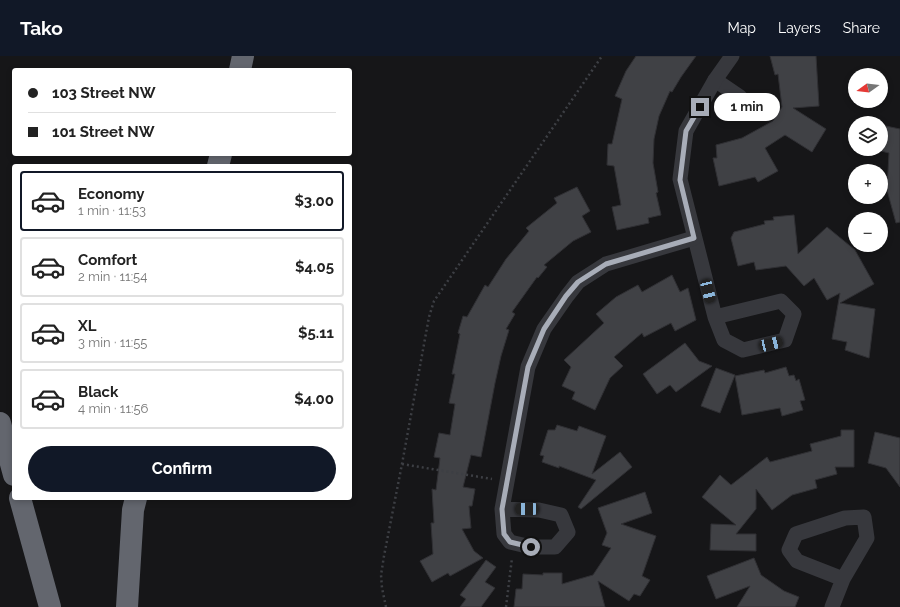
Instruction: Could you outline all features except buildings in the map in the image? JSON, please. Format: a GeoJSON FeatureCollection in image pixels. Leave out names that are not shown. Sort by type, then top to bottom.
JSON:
{"type":"FeatureCollection","features":[{"type":"Feature","properties":{"kind":"highway"},"geometry":{"type":"LineString","coordinates":[[240,68],[243,56]]}},
{"type":"Feature","properties":{"kind":"highway"},"geometry":{"type":"LineString","coordinates":[[0,423],[12,468]]}},
{"type":"Feature","properties":{"kind":"highway"},"geometry":{"type":"LineString","coordinates":[[21,500],[50,607]]}},
{"type":"Feature","properties":{"kind":"highway"},"geometry":{"type":"LineString","coordinates":[[127,607],[133,510],[136,500]]}},
{"type":"Feature","properties":{"kind":"street"},"geometry":{"type":"LineString","coordinates":[[715,317],[781,301],[794,314],[785,340],[742,350],[724,340],[715,317],[680,180],[686,131],[715,80],[732,56]]}},
{"type":"Feature","properties":{"kind":"street"},"geometry":{"type":"LineString","coordinates":[[715,80],[740,97]]}},
{"type":"Feature","properties":{"kind":"street"},"geometry":{"type":"LineString","coordinates":[[502,509],[540,510],[561,515],[568,532],[555,547],[531,547],[510,542],[504,534],[502,509],[528,367],[544,329],[566,296],[578,282],[606,264],[694,238]]}},
{"type":"Feature","properties":{"kind":"street"},"geometry":{"type":"LineString","coordinates":[[832,607],[843,579],[867,538],[864,517],[845,518],[796,534],[789,550],[797,561],[843,579]]}},
{"type":"Feature","properties":{"kind":"path"},"geometry":{"type":"LineString","coordinates":[[386,607],[381,575],[429,317],[434,301],[602,56]]}},
{"type":"Feature","properties":{"kind":"path"},"geometry":{"type":"LineString","coordinates":[[402,464],[507,482]]}},
{"type":"Feature","properties":{"kind":"path"},"geometry":{"type":"LineString","coordinates":[[506,607],[514,543]]}},
{"type":"Feature","properties":{"kind":"route"},"geometry":{"type":"LineString","coordinates":[[531,547],[510,542],[504,534],[502,509],[528,367],[544,329],[566,296],[578,282],[606,264],[694,238],[680,180],[686,131],[700,107]]}}]}
